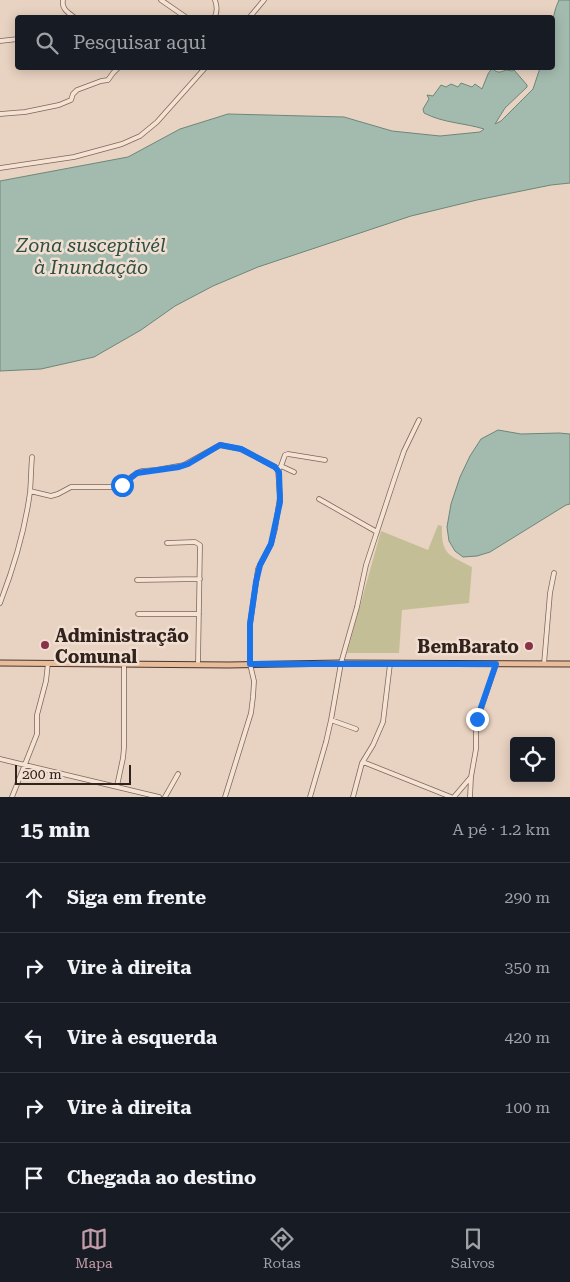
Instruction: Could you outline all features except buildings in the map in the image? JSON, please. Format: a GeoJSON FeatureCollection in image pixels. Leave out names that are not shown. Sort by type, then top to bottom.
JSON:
{"type":"FeatureCollection","features":[{"type":"Feature","properties":{"kind":"main road"},"geometry":{"type":"LineString","coordinates":[[0,663],[570,664]]}},
{"type":"Feature","properties":{"kind":"street"},"geometry":{"type":"LineString","coordinates":[[63,0],[63,6],[69,15]]}},
{"type":"Feature","properties":{"kind":"street"},"geometry":{"type":"LineString","coordinates":[[161,0],[183,15]]}},
{"type":"Feature","properties":{"kind":"street"},"geometry":{"type":"LineString","coordinates":[[215,0],[217,7],[216,15]]}},
{"type":"Feature","properties":{"kind":"street"},"geometry":{"type":"LineString","coordinates":[[252,15],[264,0]]}},
{"type":"Feature","properties":{"kind":"street"},"geometry":{"type":"LineString","coordinates":[[0,41],[15,39]]}},
{"type":"Feature","properties":{"kind":"street"},"geometry":{"type":"LineString","coordinates":[[0,114],[25,112],[68,102],[74,92],[108,80],[116,70]]}},
{"type":"Feature","properties":{"kind":"street"},"geometry":{"type":"LineString","coordinates":[[0,168],[74,157],[122,144],[140,136],[157,122],[203,70]]}},
{"type":"Feature","properties":{"kind":"street"},"geometry":{"type":"LineString","coordinates":[[310,797],[331,720],[341,664],[357,607],[366,565],[401,460],[419,420]]}},
{"type":"Feature","properties":{"kind":"street"},"geometry":{"type":"LineString","coordinates":[[30,492],[51,496],[71,487],[122,485],[137,473],[188,464],[220,445],[241,449],[275,467],[294,472]]}},
{"type":"Feature","properties":{"kind":"street"},"geometry":{"type":"LineString","coordinates":[[225,797],[251,713],[254,684],[250,664],[250,624],[260,565],[271,544],[280,502],[280,468],[285,455],[288,454],[325,460]]}},
{"type":"Feature","properties":{"kind":"street"},"geometry":{"type":"LineString","coordinates":[[0,603],[16,559],[30,492],[32,458]]}},
{"type":"Feature","properties":{"kind":"street"},"geometry":{"type":"LineString","coordinates":[[319,499],[377,532]]}},
{"type":"Feature","properties":{"kind":"street"},"geometry":{"type":"LineString","coordinates":[[167,543],[195,542],[200,545],[198,664]]}},
{"type":"Feature","properties":{"kind":"street"},"geometry":{"type":"LineString","coordinates":[[544,664],[550,593],[554,573]]}},
{"type":"Feature","properties":{"kind":"street"},"geometry":{"type":"LineString","coordinates":[[137,580],[200,579]]}},
{"type":"Feature","properties":{"kind":"street"},"geometry":{"type":"LineString","coordinates":[[138,614],[199,614]]}},
{"type":"Feature","properties":{"kind":"street"},"geometry":{"type":"LineString","coordinates":[[12,797],[37,734],[38,715],[48,663]]}},
{"type":"Feature","properties":{"kind":"street"},"geometry":{"type":"LineString","coordinates":[[117,786],[124,747],[124,664]]}},
{"type":"Feature","properties":{"kind":"street"},"geometry":{"type":"LineString","coordinates":[[352,797],[363,762],[383,722],[390,664]]}},
{"type":"Feature","properties":{"kind":"street"},"geometry":{"type":"LineString","coordinates":[[470,797],[476,749],[477,719],[496,664]]}},
{"type":"Feature","properties":{"kind":"street"},"geometry":{"type":"LineString","coordinates":[[331,720],[356,729]]}},
{"type":"Feature","properties":{"kind":"street"},"geometry":{"type":"LineString","coordinates":[[0,759],[159,797]]}},
{"type":"Feature","properties":{"kind":"street"},"geometry":{"type":"LineString","coordinates":[[363,762],[452,797],[471,777]]}},
{"type":"Feature","properties":{"kind":"street"},"geometry":{"type":"LineString","coordinates":[[165,797],[178,774]]}},
{"type":"Feature","properties":{"kind":"shaded area"},"geometry":{"type":"Polygon","coordinates":[[[438,525],[442,526],[443,543],[448,553],[457,560],[472,567],[469,603],[402,610],[399,653],[347,653],[381,531],[428,550],[438,525]]]}},
{"type":"Feature","properties":{"kind":"water","name":"Zona susceptivél à Inundação"},"geometry":{"type":"Polygon","coordinates":[[[559,0],[570,0],[570,183],[477,200],[411,216],[258,267],[213,286],[175,306],[141,330],[94,357],[41,369],[0,371],[0,181],[128,157],[180,129],[228,114],[344,117],[392,131],[440,136],[480,132],[484,129],[439,119],[424,113],[423,109],[429,99],[427,95],[433,96],[441,85],[446,87],[451,84],[458,87],[461,83],[472,87],[475,84],[482,89],[491,70],[502,72],[514,70],[527,87],[505,108],[495,124],[501,121],[533,89],[539,70],[555,70],[554,15],[559,0]]]}},
{"type":"Feature","properties":{"kind":"water"},"geometry":{"type":"Polygon","coordinates":[[[498,430],[521,434],[570,434],[570,504],[490,552],[477,556],[463,557],[455,551],[449,541],[447,527],[451,504],[460,477],[470,456],[481,439],[498,430]]]}},
{"type":"Feature","properties":{"kind":"place","name":"Administração Comunal"},"geometry":{"type":"Point","coordinates":[45,645]}},
{"type":"Feature","properties":{"kind":"place","name":"BemBarato"},"geometry":{"type":"Point","coordinates":[529,646]}},
{"type":"Feature","properties":{"kind":"route"},"geometry":{"type":"LineString","coordinates":[[122,485],[142,471],[179,467],[188,464],[220,445],[241,449],[275,467],[279,472],[280,502],[271,544],[258,569],[250,624],[250,664],[496,664],[477,719]]}}]}
